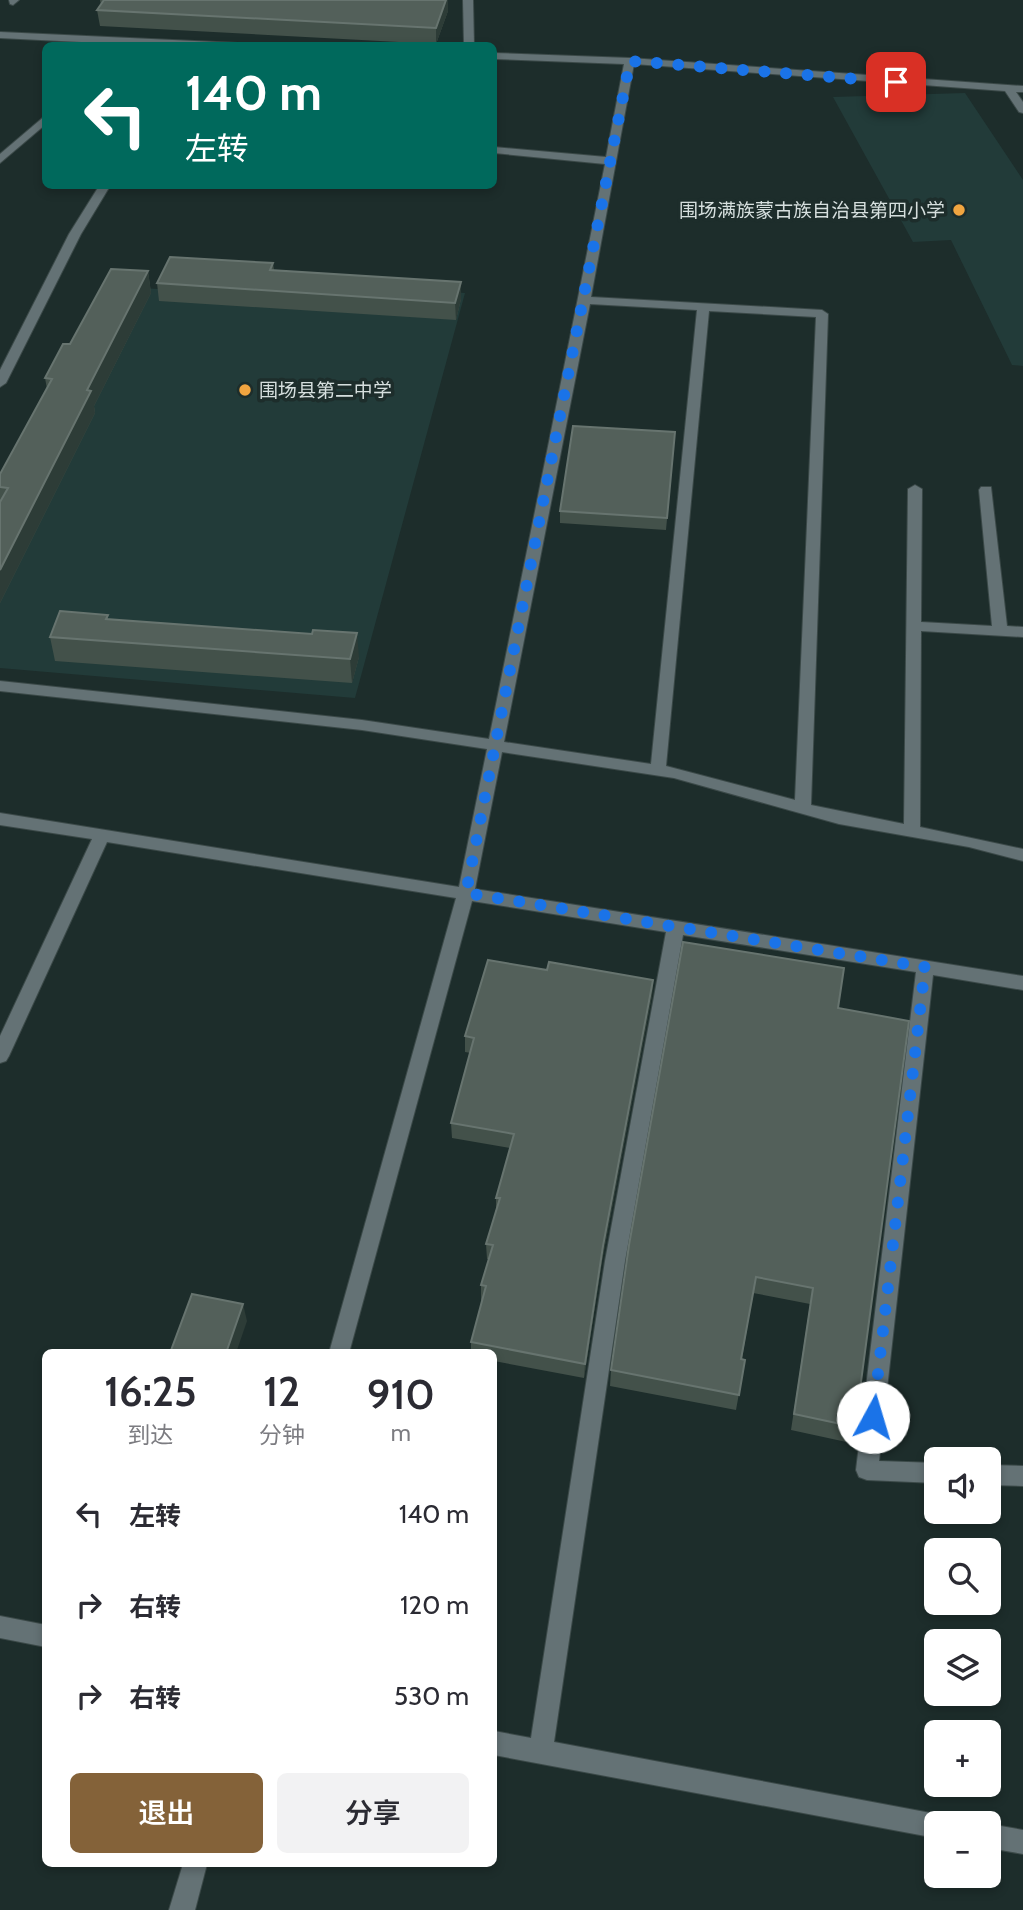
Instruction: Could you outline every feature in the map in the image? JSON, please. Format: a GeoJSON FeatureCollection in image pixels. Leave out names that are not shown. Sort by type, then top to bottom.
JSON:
{"type":"FeatureCollection","features":[{"type":"Feature","properties":{"kind":"street"},"geometry":{"type":"LineString","coordinates":[[468,0],[469,42]]}},
{"type":"Feature","properties":{"kind":"street"},"geometry":{"type":"LineString","coordinates":[[0,35],[105,42]]}},
{"type":"Feature","properties":{"kind":"street"},"geometry":{"type":"LineString","coordinates":[[497,56],[630,61],[1023,89]]}},
{"type":"Feature","properties":{"kind":"street"},"geometry":{"type":"LineString","coordinates":[[340,1349],[466,893],[630,61]]}},
{"type":"Feature","properties":{"kind":"street"},"geometry":{"type":"LineString","coordinates":[[1008,88],[1023,110]]}},
{"type":"Feature","properties":{"kind":"street"},"geometry":{"type":"LineString","coordinates":[[0,160],[42,122]]}},
{"type":"Feature","properties":{"kind":"street"},"geometry":{"type":"LineString","coordinates":[[497,150],[611,161]]}},
{"type":"Feature","properties":{"kind":"street"},"geometry":{"type":"LineString","coordinates":[[0,383],[75,233],[102,189]]}},
{"type":"Feature","properties":{"kind":"street"},"geometry":{"type":"LineString","coordinates":[[584,300],[822,314],[803,808]]}},
{"type":"Feature","properties":{"kind":"street"},"geometry":{"type":"LineString","coordinates":[[658,770],[703,307]]}},
{"type":"Feature","properties":{"kind":"street"},"geometry":{"type":"LineString","coordinates":[[912,831],[915,489]]}},
{"type":"Feature","properties":{"kind":"street"},"geometry":{"type":"LineString","coordinates":[[986,490],[1000,631]]}},
{"type":"Feature","properties":{"kind":"street"},"geometry":{"type":"LineString","coordinates":[[914,625],[1023,632]]}},
{"type":"Feature","properties":{"kind":"street"},"geometry":{"type":"LineString","coordinates":[[0,687],[348,724],[658,770],[839,818],[969,841],[1023,855]]}},
{"type":"Feature","properties":{"kind":"street"},"geometry":{"type":"LineString","coordinates":[[0,819],[1023,983]]}},
{"type":"Feature","properties":{"kind":"street"},"geometry":{"type":"LineString","coordinates":[[0,1056],[102,835]]}},
{"type":"Feature","properties":{"kind":"street"},"geometry":{"type":"LineString","coordinates":[[541,1752],[615,1261],[676,926]]}},
{"type":"Feature","properties":{"kind":"street"},"geometry":{"type":"LineString","coordinates":[[924,1472],[867,1470],[925,967]]}},
{"type":"Feature","properties":{"kind":"street"},"geometry":{"type":"LineString","coordinates":[[1001,1475],[1023,1476]]}},
{"type":"Feature","properties":{"kind":"street"},"geometry":{"type":"LineString","coordinates":[[0,1627],[42,1635]]}},
{"type":"Feature","properties":{"kind":"street"},"geometry":{"type":"LineString","coordinates":[[497,1744],[924,1824]]}},
{"type":"Feature","properties":{"kind":"street"},"geometry":{"type":"LineString","coordinates":[[1001,1838],[1023,1842]]}},
{"type":"Feature","properties":{"kind":"street"},"geometry":{"type":"LineString","coordinates":[[182,1910],[194,1867]]}},
{"type":"Feature","properties":{"kind":"shaded area","name":"围场满族蒙古族自治县第四小学"},"geometry":{"type":"Polygon","coordinates":[[[965,93],[1023,180],[1023,366],[1012,365],[951,240],[913,242],[833,97],[965,93]]]}},
{"type":"Feature","properties":{"kind":"shaded area","name":"围场县第二中学"},"geometry":{"type":"Polygon","coordinates":[[[108,286],[158,289],[399,288],[465,293],[355,698],[0,668],[0,488],[108,286]]]}},
{"type":"Feature","properties":{"kind":"building"},"geometry":{"type":"Polygon","coordinates":[[[104,0],[446,0],[436,28],[97,10],[104,0]]]}},
{"type":"Feature","properties":{"kind":"building"},"geometry":{"type":"Polygon","coordinates":[[[170,257],[273,263],[270,270],[461,282],[455,303],[157,283],[170,257]]]}},
{"type":"Feature","properties":{"kind":"building"},"geometry":{"type":"Polygon","coordinates":[[[111,269],[148,271],[87,390],[91,391],[0,570],[0,502],[8,488],[0,487],[0,474],[52,379],[45,378],[63,344],[70,344],[111,269]]]}},
{"type":"Feature","properties":{"kind":"building"},"geometry":{"type":"Polygon","coordinates":[[[573,426],[675,432],[667,518],[560,511],[573,426]]]}},
{"type":"Feature","properties":{"kind":"building"},"geometry":{"type":"Polygon","coordinates":[[[60,611],[108,615],[106,619],[312,634],[313,630],[357,633],[350,659],[50,637],[60,611]]]}},
{"type":"Feature","properties":{"kind":"building"},"geometry":{"type":"Polygon","coordinates":[[[683,942],[844,968],[838,1008],[909,1021],[855,1427],[794,1414],[813,1288],[756,1277],[741,1359],[745,1360],[739,1395],[611,1370],[629,1245],[683,942]]]}},
{"type":"Feature","properties":{"kind":"building"},"geometry":{"type":"Polygon","coordinates":[[[488,960],[547,970],[549,962],[653,980],[603,1246],[585,1364],[471,1342],[486,1286],[481,1285],[493,1245],[486,1244],[500,1198],[496,1198],[514,1134],[451,1123],[474,1038],[465,1036],[488,960]]]}},
{"type":"Feature","properties":{"kind":"building"},"geometry":{"type":"Polygon","coordinates":[[[192,1294],[243,1304],[227,1349],[171,1349],[192,1294]]]}},
{"type":"Feature","properties":{"kind":"place","name":"围场满族蒙古族自治县第四小学"},"geometry":{"type":"Point","coordinates":[959,210]}},
{"type":"Feature","properties":{"kind":"place","name":"围场县第二中学"},"geometry":{"type":"Point","coordinates":[245,390]}},
{"type":"Feature","properties":{"kind":"route"},"geometry":{"type":"LineString","coordinates":[[873,1417],[925,967],[466,893],[630,61],[896,82]]}}]}
